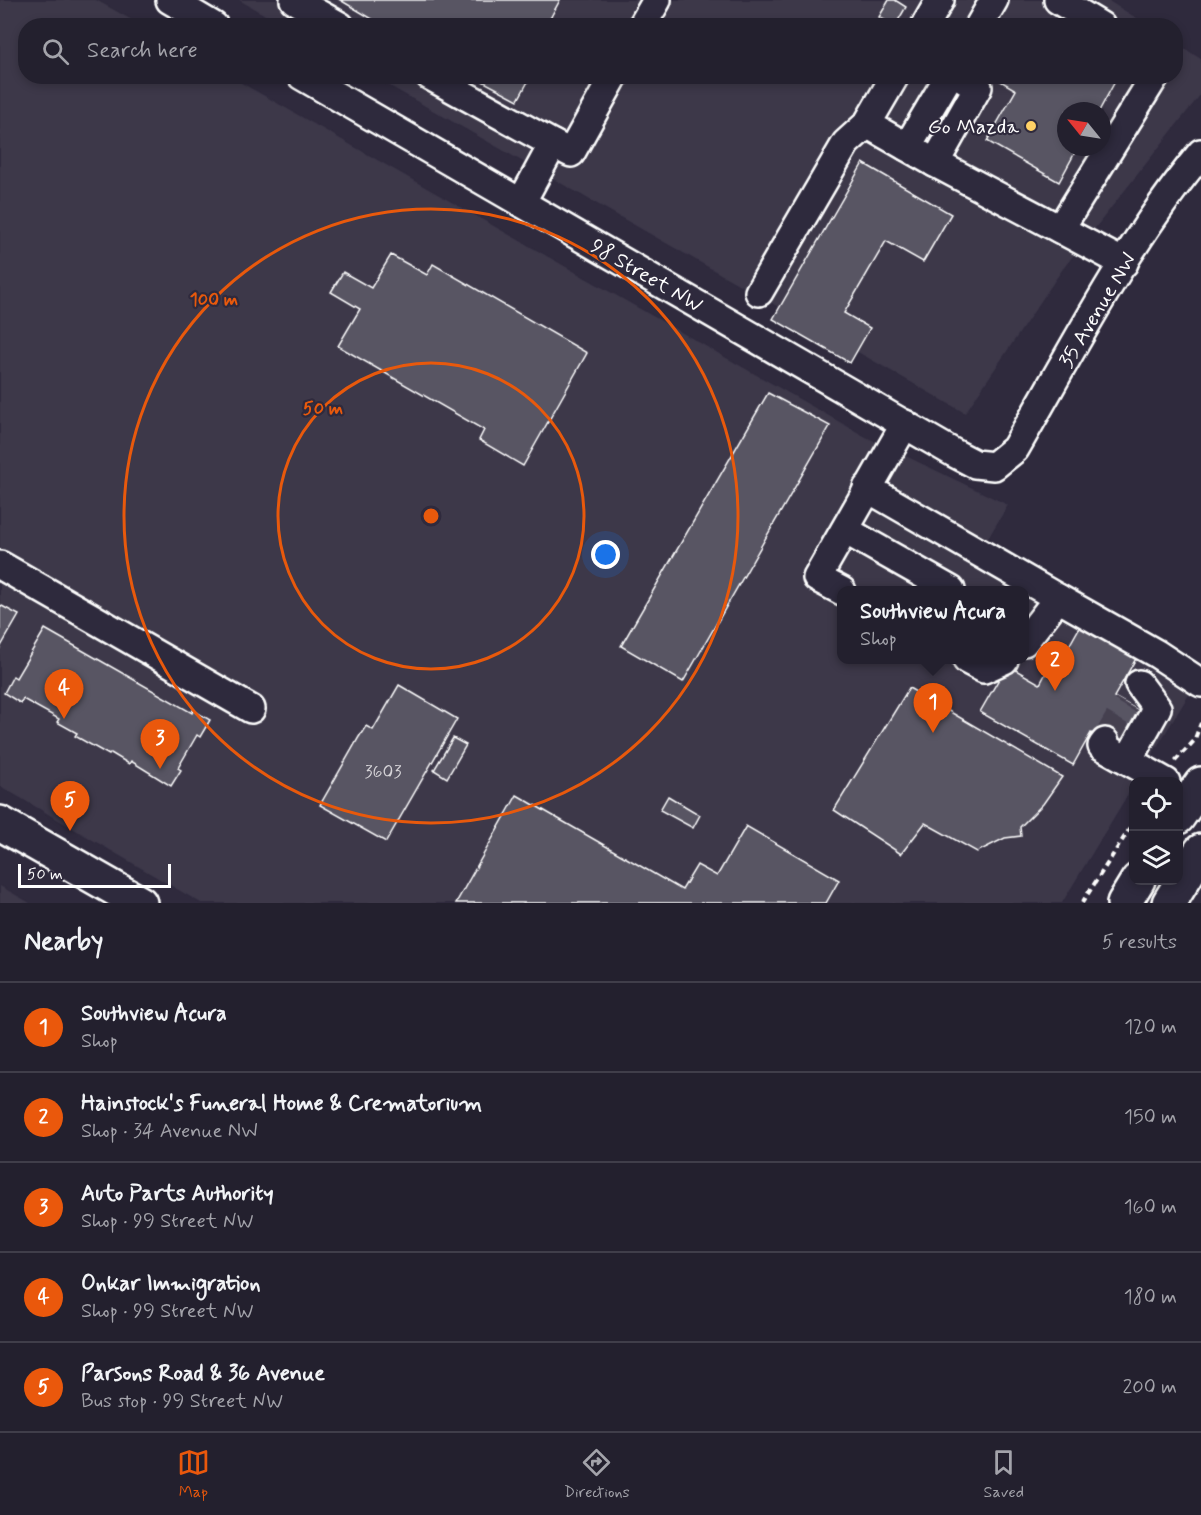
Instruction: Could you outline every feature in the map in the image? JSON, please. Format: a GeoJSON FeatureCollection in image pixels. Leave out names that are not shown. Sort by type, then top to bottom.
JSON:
{"type":"FeatureCollection","features":[{"type":"Feature","properties":{"kind":"main road"},"geometry":{"type":"LineString","coordinates":[[0,823],[140,903]]}},
{"type":"Feature","properties":{"kind":"main road"},"geometry":{"type":"LineString","coordinates":[[1169,903],[1201,851]]}},
{"type":"Feature","properties":{"kind":"main road"},"geometry":{"type":"LineString","coordinates":[[1124,903],[1135,885]]}},
{"type":"Feature","properties":{"kind":"street"},"geometry":{"type":"LineString","coordinates":[[294,0],[325,18]]}},
{"type":"Feature","properties":{"kind":"street"},"geometry":{"type":"LineString","coordinates":[[647,18],[657,0]]}},
{"type":"Feature","properties":{"kind":"street"},"geometry":{"type":"LineString","coordinates":[[930,18],[940,0]]}},
{"type":"Feature","properties":{"kind":"street"},"geometry":{"type":"LineString","coordinates":[[984,18],[994,0]]}},
{"type":"Feature","properties":{"kind":"street"},"geometry":{"type":"LineString","coordinates":[[1059,0],[1088,18]]}},
{"type":"Feature","properties":{"kind":"street"},"geometry":{"type":"LineString","coordinates":[[185,4],[203,18]]}},
{"type":"Feature","properties":{"kind":"street","name":"98 Street NW"},"geometry":{"type":"LineString","coordinates":[[316,84],[975,464],[994,466]]}},
{"type":"Feature","properties":{"kind":"street"},"geometry":{"type":"LineString","coordinates":[[444,84],[571,153],[610,84]]}},
{"type":"Feature","properties":{"kind":"street"},"geometry":{"type":"LineString","coordinates":[[759,292],[846,143],[867,124],[890,84]]}},
{"type":"Feature","properties":{"kind":"street"},"geometry":{"type":"LineString","coordinates":[[907,147],[944,84]]}},
{"type":"Feature","properties":{"kind":"street"},"geometry":{"type":"LineString","coordinates":[[935,163],[978,87],[973,84]]}},
{"type":"Feature","properties":{"kind":"street"},"geometry":{"type":"LineString","coordinates":[[1060,229],[1150,84]]}},
{"type":"Feature","properties":{"kind":"street"},"geometry":{"type":"LineString","coordinates":[[867,124],[935,163],[1124,263]]}},
{"type":"Feature","properties":{"kind":"street"},"geometry":{"type":"LineString","coordinates":[[521,203],[553,144]]}},
{"type":"Feature","properties":{"kind":"street","name":"35 Avenue NW"},"geometry":{"type":"LineString","coordinates":[[994,466],[1015,449],[1124,263],[1157,211],[1201,153]]}},
{"type":"Feature","properties":{"kind":"street"},"geometry":{"type":"LineString","coordinates":[[837,588],[817,578],[905,424]]}},
{"type":"Feature","properties":{"kind":"street"},"geometry":{"type":"LineString","coordinates":[[867,488],[1156,654],[1201,683]]}},
{"type":"Feature","properties":{"kind":"street"},"geometry":{"type":"LineString","coordinates":[[845,530],[942,586]]}},
{"type":"Feature","properties":{"kind":"street"},"geometry":{"type":"LineString","coordinates":[[0,566],[252,709]]}},
{"type":"Feature","properties":{"kind":"street"},"geometry":{"type":"LineString","coordinates":[[1029,632],[1058,598]]}},
{"type":"Feature","properties":{"kind":"street"},"geometry":{"type":"LineString","coordinates":[[1128,760],[1157,708],[1133,694],[1156,654]]}},
{"type":"Feature","properties":{"kind":"street"},"geometry":{"type":"LineString","coordinates":[[975,664],[984,669],[995,664]]}},
{"type":"Feature","properties":{"kind":"street"},"geometry":{"type":"LineString","coordinates":[[1105,742],[1102,746],[1159,777]]}},
{"type":"Feature","properties":{"kind":"path"},"geometry":{"type":"LineString","coordinates":[[1183,782],[1201,723]]}},
{"type":"Feature","properties":{"kind":"path"},"geometry":{"type":"LineString","coordinates":[[1082,903],[1129,830]]}},
{"type":"Feature","properties":{"kind":"shaded area"},"geometry":{"type":"Polygon","coordinates":[[[0,0],[96,0],[128,18],[18,18],[18,84],[243,84],[866,437],[1008,505],[978,555],[1201,675],[1138,777],[1129,777],[1129,793],[1062,903],[201,903],[0,786],[0,0]]]}},
{"type":"Feature","properties":{"kind":"shaded area"},"geometry":{"type":"Polygon","coordinates":[[[239,0],[1107,0],[1137,18],[270,18],[239,0]]]}},
{"type":"Feature","properties":{"kind":"shaded area"},"geometry":{"type":"Polygon","coordinates":[[[1183,47],[1201,59],[1201,94],[1062,270],[965,413],[386,84],[1183,84],[1183,47]]]}},
{"type":"Feature","properties":{"kind":"shaded area"},"geometry":{"type":"Polygon","coordinates":[[[0,886],[30,903],[0,903],[0,886]]]}},
{"type":"Feature","properties":{"kind":"building"},"geometry":{"type":"Polygon","coordinates":[[[340,0],[560,0],[550,18],[370,18],[340,0]]]}},
{"type":"Feature","properties":{"kind":"building"},"geometry":{"type":"Polygon","coordinates":[[[889,0],[895,0],[906,7],[900,18],[879,17],[889,0]]]}},
{"type":"Feature","properties":{"kind":"building"},"geometry":{"type":"Polygon","coordinates":[[[488,84],[527,84],[518,100],[488,84]]]}},
{"type":"Feature","properties":{"kind":"building","name":"Go Mazda"},"geometry":{"type":"Polygon","coordinates":[[[1006,84],[1114,84],[1104,102],[1057,102],[1057,156],[1073,156],[1059,182],[987,141],[1016,90],[1006,84]]]}},
{"type":"Feature","properties":{"kind":"building"},"geometry":{"type":"Polygon","coordinates":[[[863,163],[951,214],[923,262],[886,241],[844,313],[870,328],[850,363],[773,319],[863,163]]]}},
{"type":"Feature","properties":{"kind":"building"},"geometry":{"type":"Polygon","coordinates":[[[391,255],[427,275],[433,264],[587,353],[523,466],[479,440],[484,430],[338,346],[360,309],[331,292],[343,272],[371,288],[391,255]]]}},
{"type":"Feature","properties":{"kind":"building"},"geometry":{"type":"Polygon","coordinates":[[[768,393],[830,426],[683,682],[621,646],[768,393]]]}},
{"type":"Feature","properties":{"kind":"building"},"geometry":{"type":"Polygon","coordinates":[[[0,605],[19,615],[0,648],[0,605]]]}},
{"type":"Feature","properties":{"kind":"building"},"geometry":{"type":"Polygon","coordinates":[[[1082,623],[1138,655],[1114,697],[1141,712],[1119,749],[1091,733],[1073,765],[980,712],[1007,665],[1040,684],[1054,658],[1060,662],[1082,623]]]}},
{"type":"Feature","properties":{"kind":"building"},"geometry":{"type":"Polygon","coordinates":[[[45,629],[192,713],[193,710],[210,720],[200,737],[197,735],[178,768],[181,770],[171,786],[131,761],[129,764],[75,736],[77,733],[57,722],[59,719],[23,699],[20,703],[4,693],[13,676],[16,678],[45,629]]]}},
{"type":"Feature","properties":{"kind":"building"},"geometry":{"type":"Polygon","coordinates":[[[399,685],[457,719],[386,842],[320,805],[366,726],[373,730],[399,685]]]}},
{"type":"Feature","properties":{"kind":"building"},"geometry":{"type":"Polygon","coordinates":[[[909,688],[1062,777],[1043,804],[1020,827],[1021,836],[1005,838],[977,852],[925,823],[901,854],[834,810],[909,688]]]}},
{"type":"Feature","properties":{"kind":"building"},"geometry":{"type":"Polygon","coordinates":[[[453,738],[466,745],[447,778],[434,770],[453,738]]]}},
{"type":"Feature","properties":{"kind":"building"},"geometry":{"type":"Polygon","coordinates":[[[517,795],[682,890],[697,865],[717,876],[746,826],[839,880],[826,903],[456,903],[517,795]]]}},
{"type":"Feature","properties":{"kind":"building"},"geometry":{"type":"Polygon","coordinates":[[[668,796],[700,815],[693,828],[660,810],[668,796]]]}},
{"type":"Feature","properties":{"kind":"tunnel"},"geometry":{"type":"LineString","coordinates":[[1105,742],[1127,704]]}},
{"type":"Feature","properties":{"kind":"place","name":"Go Mazda"},"geometry":{"type":"Point","coordinates":[1031,126]}},
{"type":"Feature","properties":{"kind":"place","name":"Hainstock's Funeral Home & Crematorium"},"geometry":{"type":"Point","coordinates":[1055,691]}},
{"type":"Feature","properties":{"kind":"place","name":"Onkar Immigration"},"geometry":{"type":"Point","coordinates":[64,719]}},
{"type":"Feature","properties":{"kind":"place","name":"Southview Acura"},"geometry":{"type":"Point","coordinates":[933,733]}},
{"type":"Feature","properties":{"kind":"place","name":"Auto Parts Authority"},"geometry":{"type":"Point","coordinates":[160,769]}},
{"type":"Feature","properties":{"kind":"place","name":"Parsons Road & 36 Avenue"},"geometry":{"type":"Point","coordinates":[70,831]}}]}
